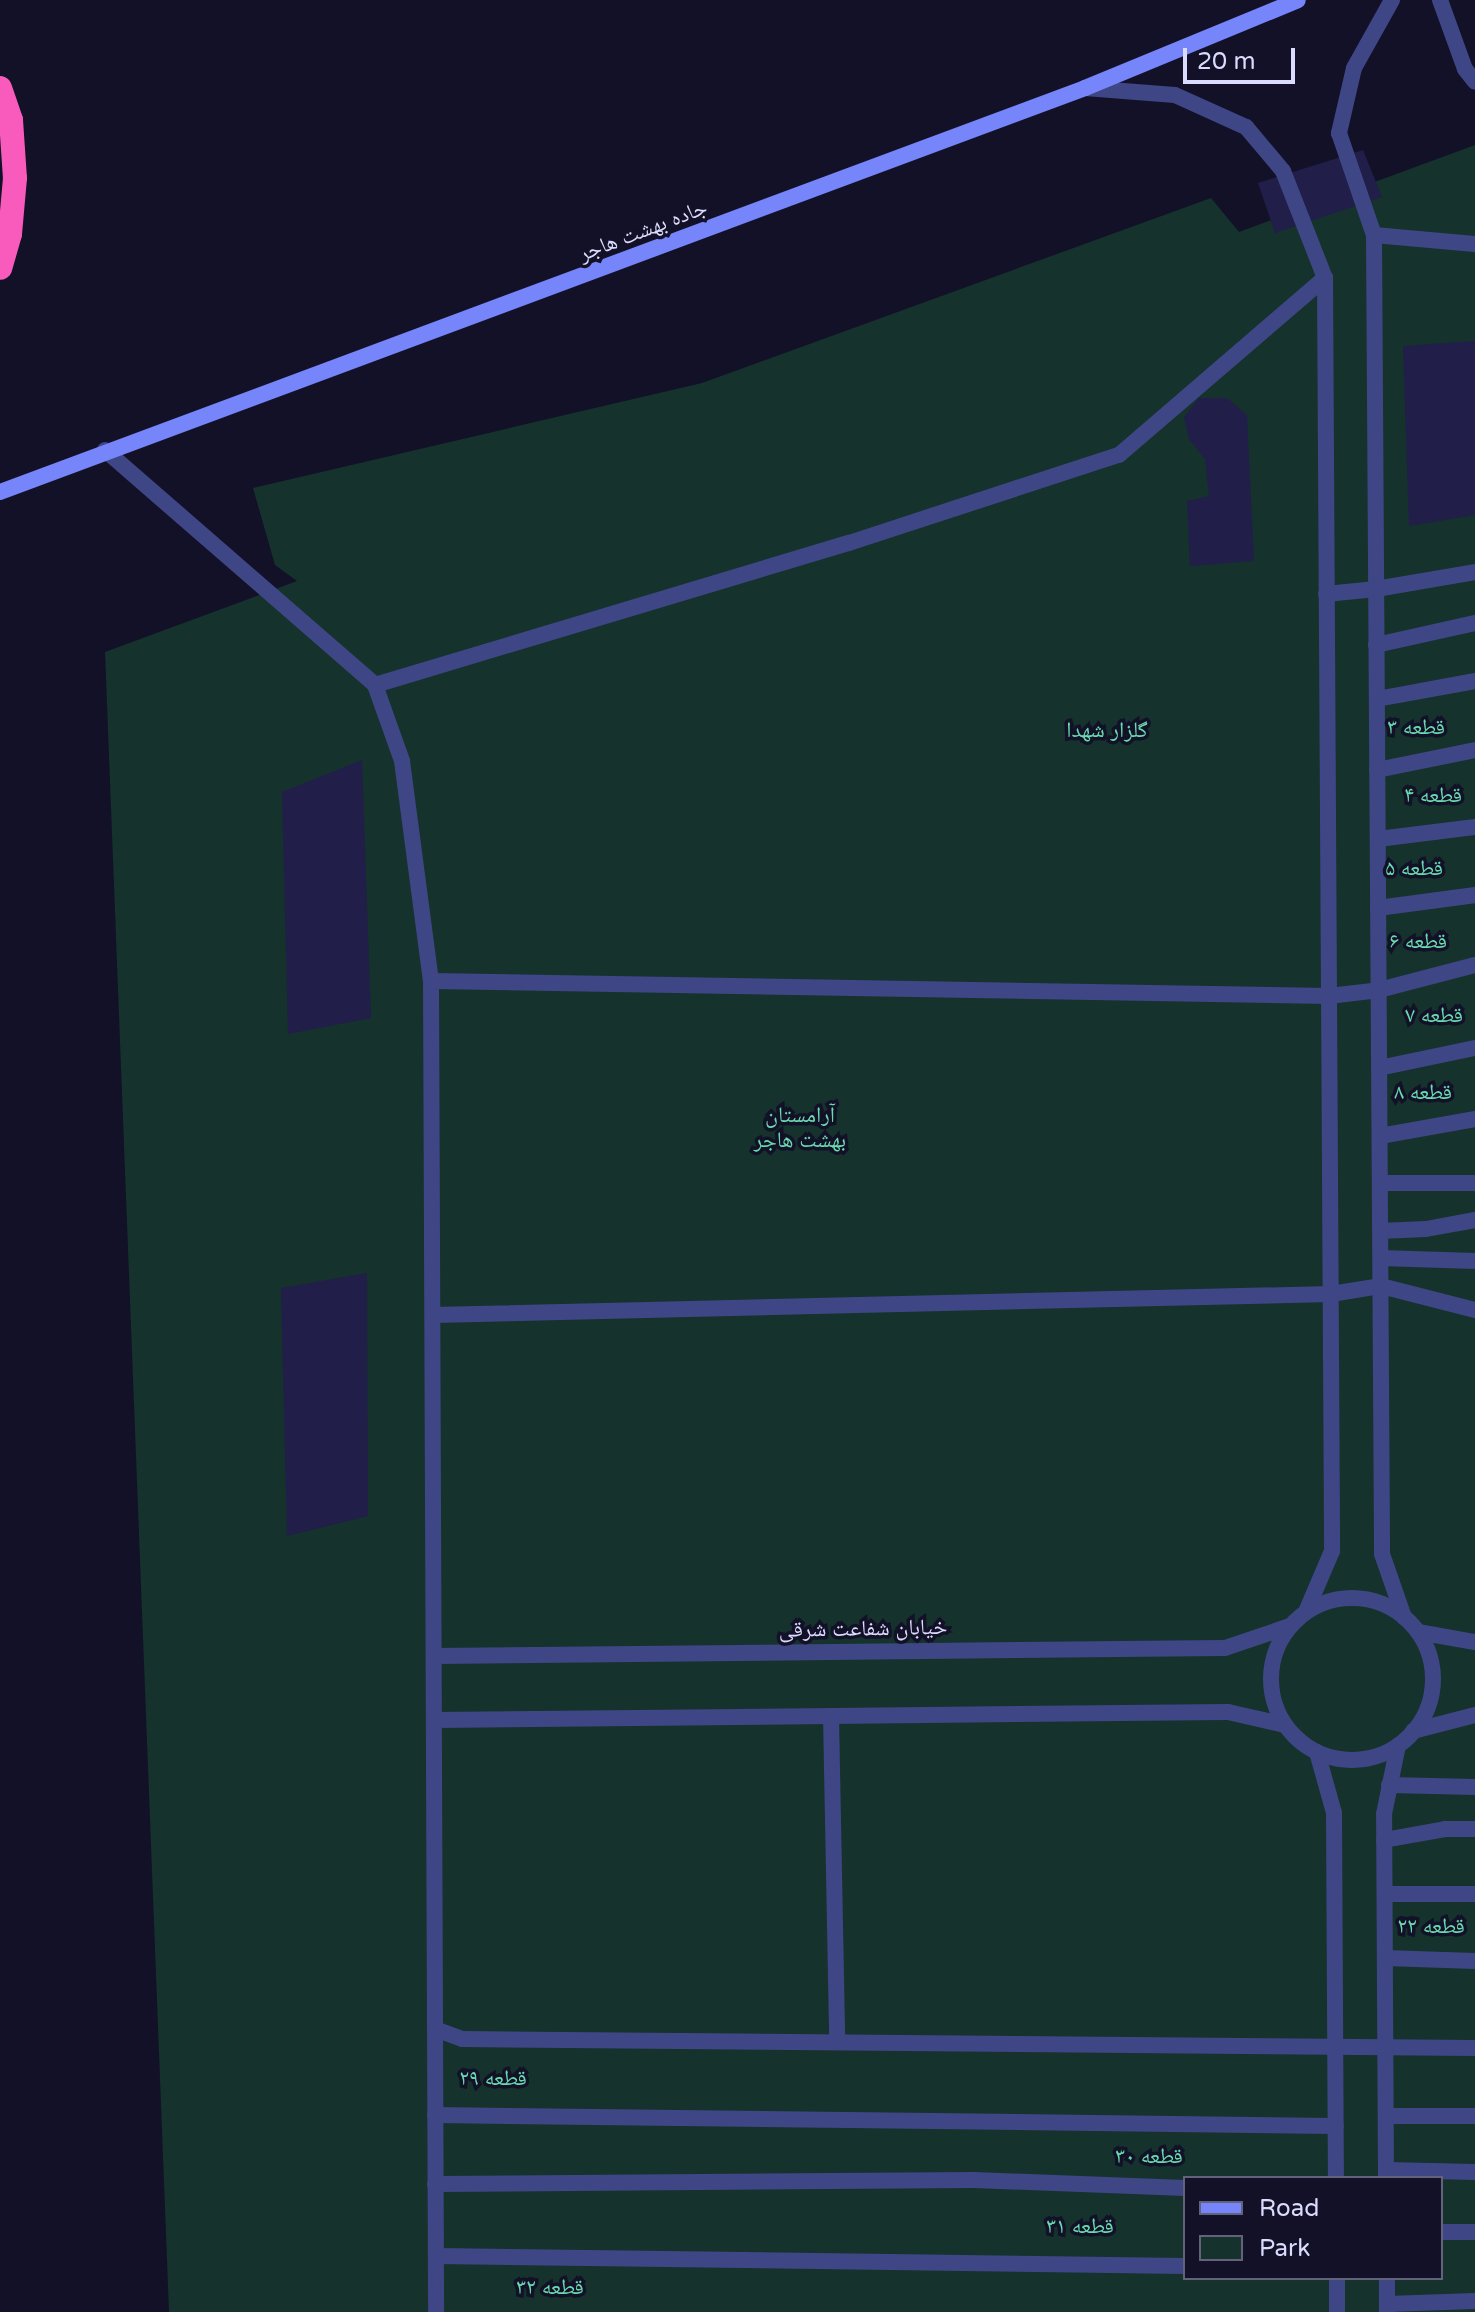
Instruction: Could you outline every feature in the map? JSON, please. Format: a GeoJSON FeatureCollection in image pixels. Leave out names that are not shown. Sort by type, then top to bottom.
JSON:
{"type":"FeatureCollection","features":[{"type":"Feature","properties":{"kind":"highway"},"geometry":{"type":"LineString","coordinates":[[0,88],[11,120],[15,178],[10,234],[0,268]]}},
{"type":"Feature","properties":{"kind":"main road","name":"جاده بهشت هاجر"},"geometry":{"type":"LineString","coordinates":[[0,492],[105,450],[359,362],[1085,88],[1298,0]]}},
{"type":"Feature","properties":{"kind":"street"},"geometry":{"type":"LineString","coordinates":[[1392,0],[1354,68],[1339,133],[1374,235],[1382,1554],[1404,1617]]}},
{"type":"Feature","properties":{"kind":"street"},"geometry":{"type":"LineString","coordinates":[[1440,0],[1465,69],[1475,82]]}},
{"type":"Feature","properties":{"kind":"street"},"geometry":{"type":"LineString","coordinates":[[1085,88],[1175,95],[1246,127],[1283,171],[1325,278],[1332,1551],[1306,1612]]}},
{"type":"Feature","properties":{"kind":"street"},"geometry":{"type":"LineString","coordinates":[[1374,235],[1475,244]]}},
{"type":"Feature","properties":{"kind":"street"},"geometry":{"type":"LineString","coordinates":[[375,685],[849,543],[1119,455],[1325,278]]}},
{"type":"Feature","properties":{"kind":"street"},"geometry":{"type":"LineString","coordinates":[[105,450],[375,685],[402,761],[431,981],[436,2312]]}},
{"type":"Feature","properties":{"kind":"street"},"geometry":{"type":"LineString","coordinates":[[1326,594],[1475,572]]}},
{"type":"Feature","properties":{"kind":"street"},"geometry":{"type":"LineString","coordinates":[[1376,645],[1475,623]]}},
{"type":"Feature","properties":{"kind":"street"},"geometry":{"type":"LineString","coordinates":[[1377,699],[1475,681]]}},
{"type":"Feature","properties":{"kind":"street"},"geometry":{"type":"LineString","coordinates":[[1377,770],[1475,750]]}},
{"type":"Feature","properties":{"kind":"street"},"geometry":{"type":"LineString","coordinates":[[1378,839],[1475,827]]}},
{"type":"Feature","properties":{"kind":"street"},"geometry":{"type":"LineString","coordinates":[[1378,908],[1475,895]]}},
{"type":"Feature","properties":{"kind":"street"},"geometry":{"type":"LineString","coordinates":[[431,981],[1329,996],[1379,990],[1475,965]]}},
{"type":"Feature","properties":{"kind":"street"},"geometry":{"type":"LineString","coordinates":[[1379,1068],[1475,1048]]}},
{"type":"Feature","properties":{"kind":"street"},"geometry":{"type":"LineString","coordinates":[[1380,1136],[1475,1119]]}},
{"type":"Feature","properties":{"kind":"street"},"geometry":{"type":"LineString","coordinates":[[1380,1183],[1475,1183]]}},
{"type":"Feature","properties":{"kind":"street"},"geometry":{"type":"LineString","coordinates":[[1380,1231],[1426,1229],[1475,1220]]}},
{"type":"Feature","properties":{"kind":"street"},"geometry":{"type":"LineString","coordinates":[[1381,1258],[1475,1261]]}},
{"type":"Feature","properties":{"kind":"street"},"geometry":{"type":"LineString","coordinates":[[433,1315],[1331,1294],[1381,1286],[1475,1310]]}},
{"type":"Feature","properties":{"kind":"street"},"geometry":{"type":"LineString","coordinates":[[1356,1598],[1386,1605],[1404,1617],[1418,1632],[1428,1651],[1432,1672],[1425,1713],[1413,1731],[1398,1745],[1379,1755],[1358,1759],[1317,1752],[1285,1725],[1275,1706],[1272,1664],[1290,1626],[1324,1602],[1356,1598]]}},
{"type":"Feature","properties":{"kind":"street","name":"خیابان شفاعت شرقی"},"geometry":{"type":"LineString","coordinates":[[434,1656],[1225,1648],[1290,1626]]}},
{"type":"Feature","properties":{"kind":"street"},"geometry":{"type":"LineString","coordinates":[[1418,1632],[1475,1642]]}},
{"type":"Feature","properties":{"kind":"street"},"geometry":{"type":"LineString","coordinates":[[434,1720],[1228,1712],[1285,1725]]}},
{"type":"Feature","properties":{"kind":"street"},"geometry":{"type":"LineString","coordinates":[[1413,1731],[1475,1715]]}},
{"type":"Feature","properties":{"kind":"street"},"geometry":{"type":"LineString","coordinates":[[831,1716],[837,2042]]}},
{"type":"Feature","properties":{"kind":"street"},"geometry":{"type":"LineString","coordinates":[[1398,1745],[1384,1814],[1386,2174],[1475,2172]]}},
{"type":"Feature","properties":{"kind":"street"},"geometry":{"type":"LineString","coordinates":[[1317,1752],[1334,1813],[1336,2176]]}},
{"type":"Feature","properties":{"kind":"street"},"geometry":{"type":"LineString","coordinates":[[1389,1785],[1475,1787]]}},
{"type":"Feature","properties":{"kind":"street"},"geometry":{"type":"LineString","coordinates":[[1384,1840],[1445,1829],[1475,1829]]}},
{"type":"Feature","properties":{"kind":"street"},"geometry":{"type":"LineString","coordinates":[[1385,1894],[1475,1894]]}},
{"type":"Feature","properties":{"kind":"street"},"geometry":{"type":"LineString","coordinates":[[1385,1958],[1475,1961]]}},
{"type":"Feature","properties":{"kind":"street"},"geometry":{"type":"LineString","coordinates":[[435,2029],[462,2039],[1475,2048]]}},
{"type":"Feature","properties":{"kind":"street"},"geometry":{"type":"LineString","coordinates":[[435,2115],[1336,2126]]}},
{"type":"Feature","properties":{"kind":"street"},"geometry":{"type":"LineString","coordinates":[[1386,2116],[1475,2116]]}},
{"type":"Feature","properties":{"kind":"street"},"geometry":{"type":"LineString","coordinates":[[435,2184],[974,2180],[1183,2188]]}},
{"type":"Feature","properties":{"kind":"street"},"geometry":{"type":"LineString","coordinates":[[1443,2232],[1475,2232]]}},
{"type":"Feature","properties":{"kind":"street"},"geometry":{"type":"LineString","coordinates":[[436,2256],[1183,2266]]}},
{"type":"Feature","properties":{"kind":"street"},"geometry":{"type":"LineString","coordinates":[[1337,2280],[1337,2312]]}},
{"type":"Feature","properties":{"kind":"street"},"geometry":{"type":"LineString","coordinates":[[1387,2280],[1387,2308],[1475,2301]]}},
{"type":"Feature","properties":{"kind":"green space","name":"آرامستان بهشت هاجر"},"geometry":{"type":"Polygon","coordinates":[[[1475,145],[1475,2312],[169,2312],[105,652],[297,581],[275,565],[253,488],[702,383],[1211,198],[1239,232],[1475,145]]]}},
{"type":"Feature","properties":{"kind":"building"},"geometry":{"type":"Polygon","coordinates":[[[1363,150],[1382,197],[1275,233],[1258,183],[1363,150]]]}},
{"type":"Feature","properties":{"kind":"building"},"geometry":{"type":"Polygon","coordinates":[[[1475,341],[1475,515],[1409,526],[1403,346],[1475,341]]]}},
{"type":"Feature","properties":{"kind":"building"},"geometry":{"type":"Polygon","coordinates":[[[1199,398],[1227,398],[1247,415],[1254,561],[1190,566],[1187,501],[1209,496],[1205,459],[1189,439],[1184,417],[1199,398]]]}},
{"type":"Feature","properties":{"kind":"building"},"geometry":{"type":"Polygon","coordinates":[[[362,760],[371,1018],[288,1034],[282,792],[362,760]]]}},
{"type":"Feature","properties":{"kind":"building"},"geometry":{"type":"Polygon","coordinates":[[[367,1273],[368,1516],[287,1536],[281,1288],[367,1273]]]}},
{"type":"Feature","properties":{"kind":"park label","name":"قطعه ۳"},"geometry":{"type":"Point","coordinates":[1416,728]}},
{"type":"Feature","properties":{"kind":"park label","name":"گلزار شهدا"},"geometry":{"type":"Point","coordinates":[1107,731]}},
{"type":"Feature","properties":{"kind":"park label","name":"قطعه ۴"},"geometry":{"type":"Point","coordinates":[1433,796]}},
{"type":"Feature","properties":{"kind":"park label","name":"قطعه ۵"},"geometry":{"type":"Point","coordinates":[1414,869]}},
{"type":"Feature","properties":{"kind":"park label","name":"قطعه ۶"},"geometry":{"type":"Point","coordinates":[1418,942]}},
{"type":"Feature","properties":{"kind":"park label","name":"قطعه ۷"},"geometry":{"type":"Point","coordinates":[1434,1016]}},
{"type":"Feature","properties":{"kind":"park label","name":"قطعه ۸"},"geometry":{"type":"Point","coordinates":[1423,1093]}},
{"type":"Feature","properties":{"kind":"park label","name":"قطعه ۲۲"},"geometry":{"type":"Point","coordinates":[1431,1927]}},
{"type":"Feature","properties":{"kind":"park label","name":"قطعه ۲۹"},"geometry":{"type":"Point","coordinates":[493,2079]}},
{"type":"Feature","properties":{"kind":"park label","name":"قطعه ۳۰"},"geometry":{"type":"Point","coordinates":[1149,2157]}},
{"type":"Feature","properties":{"kind":"park label","name":"قطعه ۳۱"},"geometry":{"type":"Point","coordinates":[1080,2227]}},
{"type":"Feature","properties":{"kind":"park label","name":"قطعه ۳۲"},"geometry":{"type":"Point","coordinates":[550,2288]}}]}
